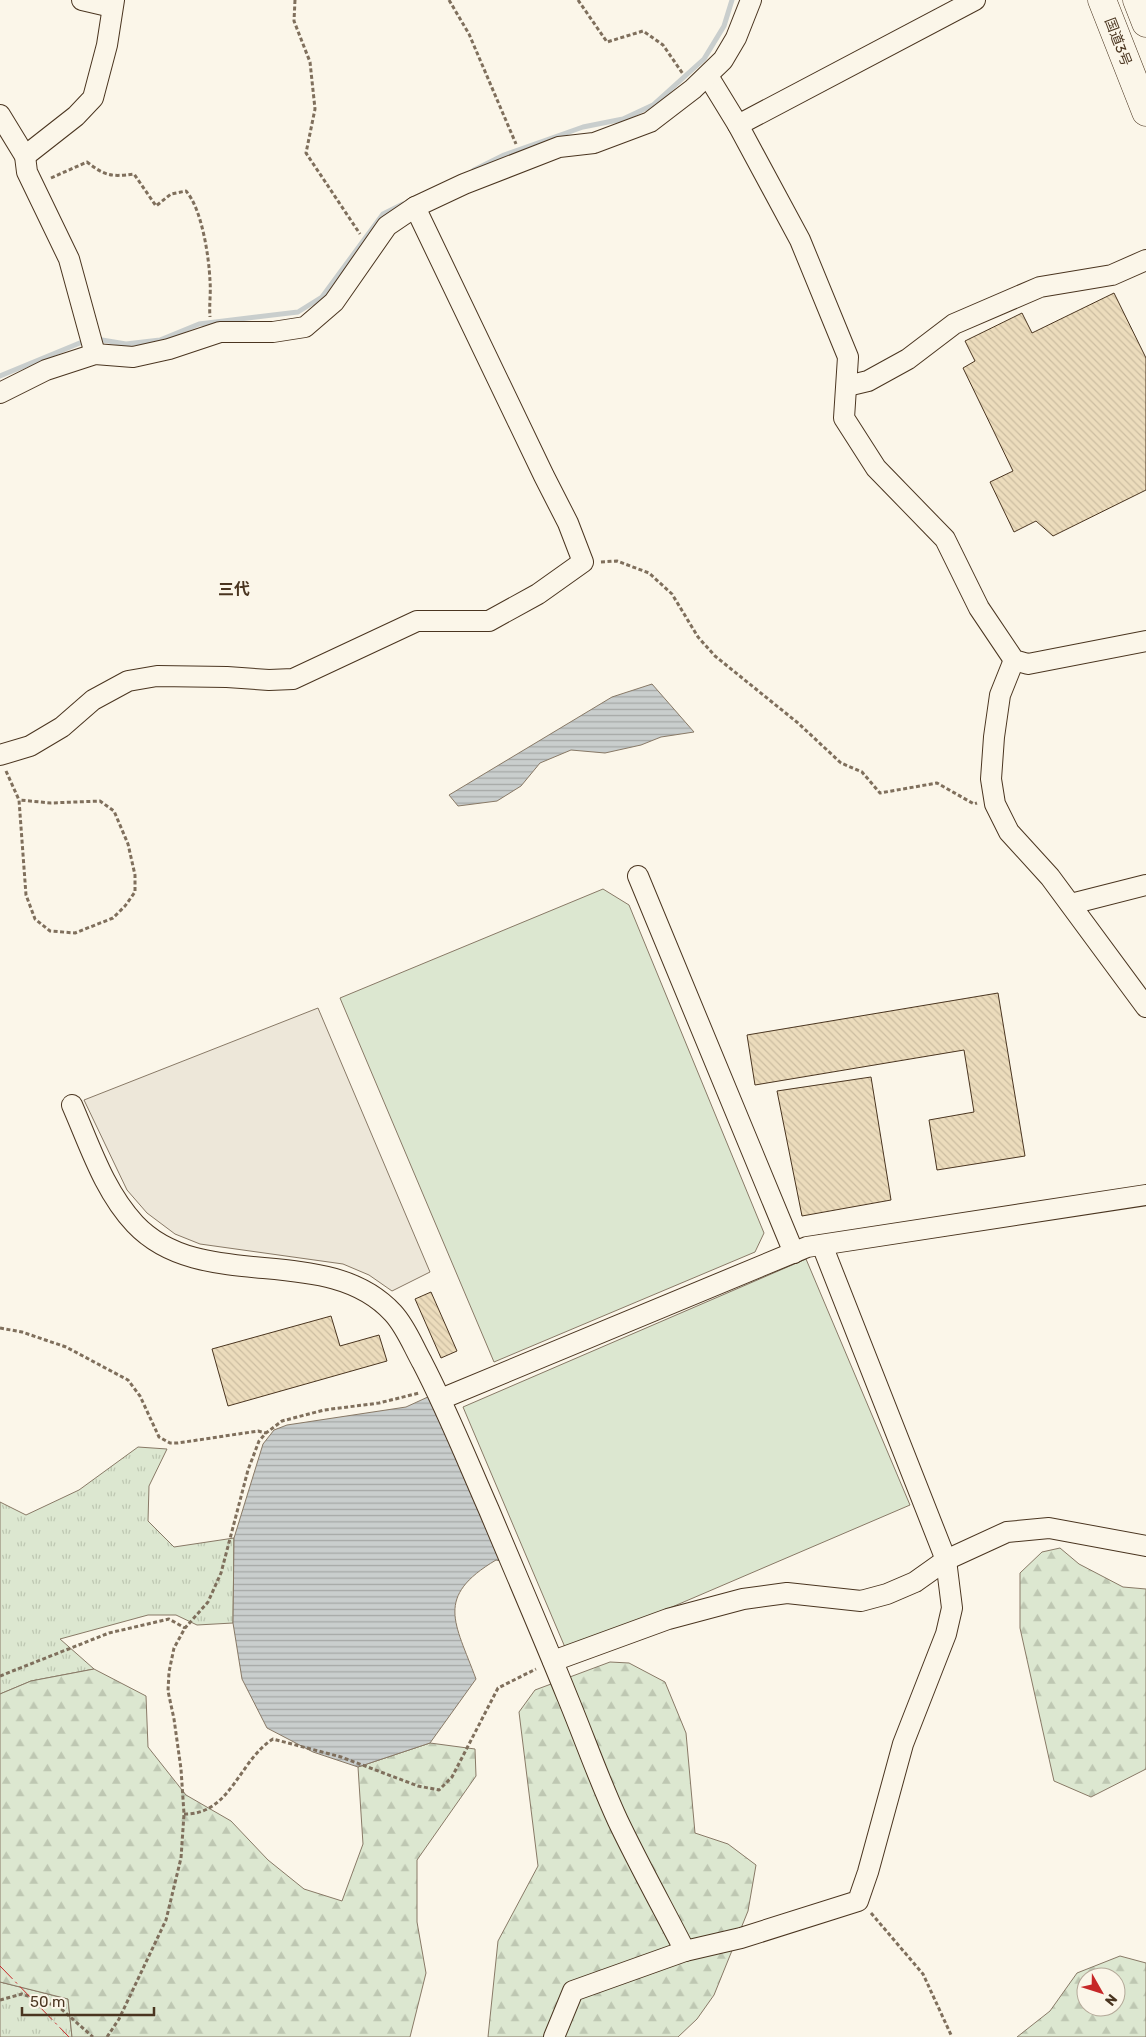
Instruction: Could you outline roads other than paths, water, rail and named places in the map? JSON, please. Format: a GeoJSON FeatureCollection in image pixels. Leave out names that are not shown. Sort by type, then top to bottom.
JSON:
{"type":"FeatureCollection","features":[{"type":"Feature","properties":{"kind":"highway","name":"国道3号"},"geometry":{"type":"LineString","coordinates":[[1102,0],[1146,112]]}},
{"type":"Feature","properties":{"kind":"highway"},"geometry":{"type":"LineString","coordinates":[[1138,0],[1146,23]]}},
{"type":"Feature","properties":{"kind":"street"},"geometry":{"type":"LineString","coordinates":[[25,156],[76,116],[92,98],[107,45],[113,4],[82,0]]}},
{"type":"Feature","properties":{"kind":"street"},"geometry":{"type":"LineString","coordinates":[[0,393],[46,370],[95,354],[133,357],[169,349],[220,332],[272,332],[305,327],[334,302],[387,226],[416,207],[464,184],[559,147],[594,143],[650,122],[701,82],[723,60],[736,38],[751,0]]}},
{"type":"Feature","properties":{"kind":"street"},"geometry":{"type":"LineString","coordinates":[[738,126],[975,0]]}},
{"type":"Feature","properties":{"kind":"street"},"geometry":{"type":"LineString","coordinates":[[701,82],[738,126],[800,240],[848,357],[844,418],[876,468],[945,539],[979,608],[1014,660],[1028,664],[1146,641]]}},
{"type":"Feature","properties":{"kind":"street"},"geometry":{"type":"LineString","coordinates":[[0,115],[25,156],[27,172],[35,185],[69,259],[95,354]]}},
{"type":"Feature","properties":{"kind":"street"},"geometry":{"type":"LineString","coordinates":[[2,761],[62,727],[93,700],[128,681],[157,676],[270,680],[293,678],[417,621],[489,621],[538,594],[583,562],[568,523],[416,207]]}},
{"type":"Feature","properties":{"kind":"street"},"geometry":{"type":"LineString","coordinates":[[847,386],[868,381],[908,360],[954,324],[1040,287],[1112,275],[1146,260]]}},
{"type":"Feature","properties":{"kind":"street"},"geometry":{"type":"LineString","coordinates":[[1014,660],[1000,695],[994,737],[991,779],[995,804],[1009,832],[1050,876],[1072,904],[1146,1007]]}},
{"type":"Feature","properties":{"kind":"street"},"geometry":{"type":"LineString","coordinates":[[638,876],[794,1253]]}},
{"type":"Feature","properties":{"kind":"street"},"geometry":{"type":"LineString","coordinates":[[1072,904],[1146,885]]}},
{"type":"Feature","properties":{"kind":"street"},"geometry":{"type":"LineString","coordinates":[[72,1105],[104,1180],[118,1204],[136,1226],[158,1243],[183,1254],[206,1261],[333,1278],[359,1287],[393,1313],[404,1328],[438,1392],[618,1819],[685,1951]]}},
{"type":"Feature","properties":{"kind":"street"},"geometry":{"type":"LineString","coordinates":[[438,1392],[807,1247],[1146,1195]]}},
{"type":"Feature","properties":{"kind":"street"},"geometry":{"type":"LineString","coordinates":[[554,2037],[573,1991],[685,1951],[741,1938],[858,1901],[868,1872],[903,1744],[946,1634],[952,1608],[946,1560],[822,1245]]}},
{"type":"Feature","properties":{"kind":"street"},"geometry":{"type":"LineString","coordinates":[[553,1661],[668,1619],[743,1599],[787,1593],[861,1600],[887,1594],[915,1582],[946,1560],[1007,1532],[1049,1528],[1146,1546]]}},
{"type":"Feature","properties":{"kind":"waterway"},"geometry":{"type":"LineString","coordinates":[[474,170],[504,155],[583,127],[623,119],[653,105],[704,59],[724,26],[732,0]]}},
{"type":"Feature","properties":{"kind":"waterway"},"geometry":{"type":"LineString","coordinates":[[96,339],[126,344],[160,340],[199,324],[298,312],[322,297],[383,214],[403,204]]}},
{"type":"Feature","properties":{"kind":"waterway"},"geometry":{"type":"LineString","coordinates":[[0,376],[87,340]]}},
{"type":"Feature","properties":{"kind":"district","name":"三代"},"geometry":{"type":"Point","coordinates":[234,589]}}]}
